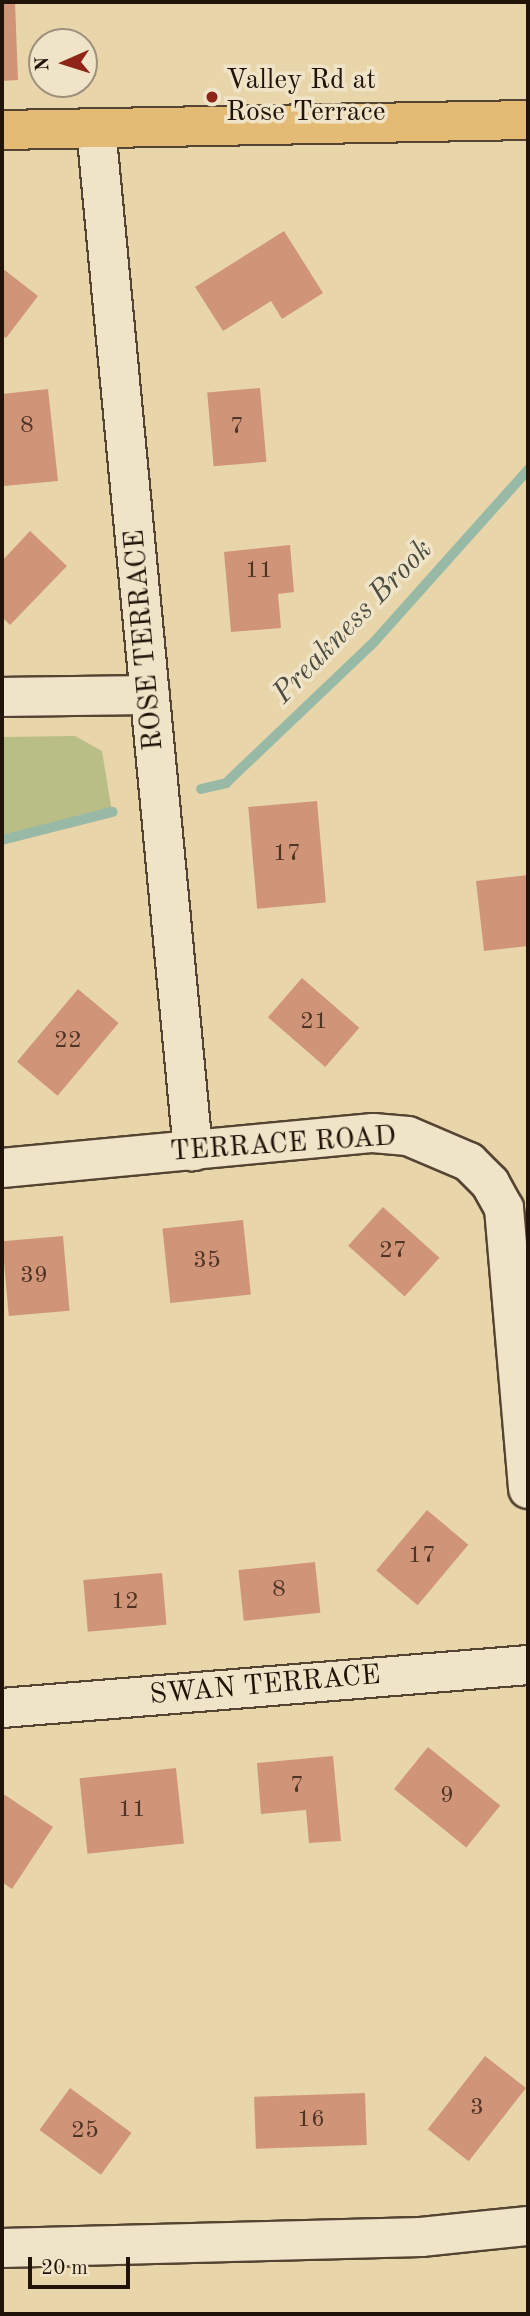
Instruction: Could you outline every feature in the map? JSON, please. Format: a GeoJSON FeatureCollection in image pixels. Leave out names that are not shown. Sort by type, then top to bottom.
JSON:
{"type":"FeatureCollection","features":[{"type":"Feature","properties":{"kind":"main road"},"geometry":{"type":"LineString","coordinates":[[2,130],[528,120]]}},
{"type":"Feature","properties":{"kind":"street","name":"ROSE TERRACE"},"geometry":{"type":"LineString","coordinates":[[96,128],[193,1151]]}},
{"type":"Feature","properties":{"kind":"street"},"geometry":{"type":"LineString","coordinates":[[2,697],[150,695]]}},
{"type":"Feature","properties":{"kind":"street","name":"TERRACE ROAD"},"geometry":{"type":"LineString","coordinates":[[2,1168],[373,1133],[408,1136],[441,1146],[490,1183],[504,1208],[528,1489]]}},
{"type":"Feature","properties":{"kind":"street","name":"SWAN TERRACE"},"geometry":{"type":"LineString","coordinates":[[2,1708],[528,1665]]}},
{"type":"Feature","properties":{"kind":"street"},"geometry":{"type":"LineString","coordinates":[[2,2248],[421,2236],[528,2226]]}},
{"type":"Feature","properties":{"kind":"green space"},"geometry":{"type":"Polygon","coordinates":[[[75,736],[102,751],[112,812],[2,840],[2,737],[75,736]]]}},
{"type":"Feature","properties":{"kind":"building"},"geometry":{"type":"Polygon","coordinates":[[[2,2],[15,2],[18,80],[2,81],[2,2]]]}},
{"type":"Feature","properties":{"kind":"building"},"geometry":{"type":"Polygon","coordinates":[[[284,231],[323,293],[282,319],[271,301],[223,331],[195,287],[284,231]]]}},
{"type":"Feature","properties":{"kind":"building"},"geometry":{"type":"Polygon","coordinates":[[[2,268],[38,296],[6,338],[2,335],[2,268]]]}},
{"type":"Feature","properties":{"kind":"building"},"geometry":{"type":"Polygon","coordinates":[[[260,388],[266,462],[214,466],[207,393],[260,388]]]}},
{"type":"Feature","properties":{"kind":"building"},"geometry":{"type":"Polygon","coordinates":[[[48,389],[58,481],[4,486],[2,394],[48,389]]]}},
{"type":"Feature","properties":{"kind":"building"},"geometry":{"type":"Polygon","coordinates":[[[30,531],[67,566],[10,625],[2,617],[2,561],[30,531]]]}},
{"type":"Feature","properties":{"kind":"building"},"geometry":{"type":"Polygon","coordinates":[[[290,545],[294,592],[278,594],[281,628],[231,632],[224,552],[290,545]]]}},
{"type":"Feature","properties":{"kind":"building"},"geometry":{"type":"Polygon","coordinates":[[[317,801],[326,903],[257,909],[248,807],[317,801]]]}},
{"type":"Feature","properties":{"kind":"building"},"geometry":{"type":"Polygon","coordinates":[[[528,875],[528,946],[484,951],[476,881],[528,875]]]}},
{"type":"Feature","properties":{"kind":"building"},"geometry":{"type":"Polygon","coordinates":[[[302,978],[359,1028],[325,1067],[268,1017],[302,978]]]}},
{"type":"Feature","properties":{"kind":"building"},"geometry":{"type":"Polygon","coordinates":[[[78,989],[119,1023],[58,1096],[17,1062],[78,989]]]}},
{"type":"Feature","properties":{"kind":"building"},"geometry":{"type":"Polygon","coordinates":[[[383,1207],[439,1258],[405,1296],[348,1246],[383,1207]]]}},
{"type":"Feature","properties":{"kind":"building"},"geometry":{"type":"Polygon","coordinates":[[[243,1220],[251,1295],[170,1303],[162,1228],[243,1220]]]}},
{"type":"Feature","properties":{"kind":"building"},"geometry":{"type":"Polygon","coordinates":[[[63,1236],[70,1311],[9,1316],[2,1241],[63,1236]]]}},
{"type":"Feature","properties":{"kind":"building"},"geometry":{"type":"Polygon","coordinates":[[[427,1510],[468,1545],[418,1605],[376,1571],[427,1510]]]}},
{"type":"Feature","properties":{"kind":"building"},"geometry":{"type":"Polygon","coordinates":[[[315,1562],[320,1613],[244,1621],[238,1570],[315,1562]]]}},
{"type":"Feature","properties":{"kind":"building"},"geometry":{"type":"Polygon","coordinates":[[[162,1573],[167,1625],[88,1632],[83,1580],[162,1573]]]}},
{"type":"Feature","properties":{"kind":"building"},"geometry":{"type":"Polygon","coordinates":[[[428,1747],[500,1806],[466,1847],[394,1789],[428,1747]]]}},
{"type":"Feature","properties":{"kind":"building"},"geometry":{"type":"Polygon","coordinates":[[[333,1756],[341,1841],[309,1843],[306,1810],[261,1814],[257,1763],[333,1756]]]}},
{"type":"Feature","properties":{"kind":"building"},"geometry":{"type":"Polygon","coordinates":[[[176,1768],[184,1844],[87,1854],[80,1778],[176,1768]]]}},
{"type":"Feature","properties":{"kind":"building"},"geometry":{"type":"Polygon","coordinates":[[[2,1793],[53,1827],[12,1889],[2,1882],[2,1793]]]}},
{"type":"Feature","properties":{"kind":"building"},"geometry":{"type":"Polygon","coordinates":[[[485,2056],[526,2088],[469,2161],[428,2129],[485,2056]]]}},
{"type":"Feature","properties":{"kind":"building"},"geometry":{"type":"Polygon","coordinates":[[[70,2088],[131,2133],[101,2175],[39,2130],[70,2088]]]}},
{"type":"Feature","properties":{"kind":"building"},"geometry":{"type":"Polygon","coordinates":[[[365,2093],[367,2145],[256,2149],[254,2097],[365,2093]]]}},
{"type":"Feature","properties":{"kind":"waterway","name":"Preakness Brook"},"geometry":{"type":"LineString","coordinates":[[201,789],[226,783],[374,642],[528,470]]}},
{"type":"Feature","properties":{"kind":"waterway","name":"Preakness Brook"},"geometry":{"type":"LineString","coordinates":[[2,840],[112,812]]}},
{"type":"Feature","properties":{"kind":"place","name":"Valley Rd at Rose Terrace"},"geometry":{"type":"Point","coordinates":[212,97]}}]}
